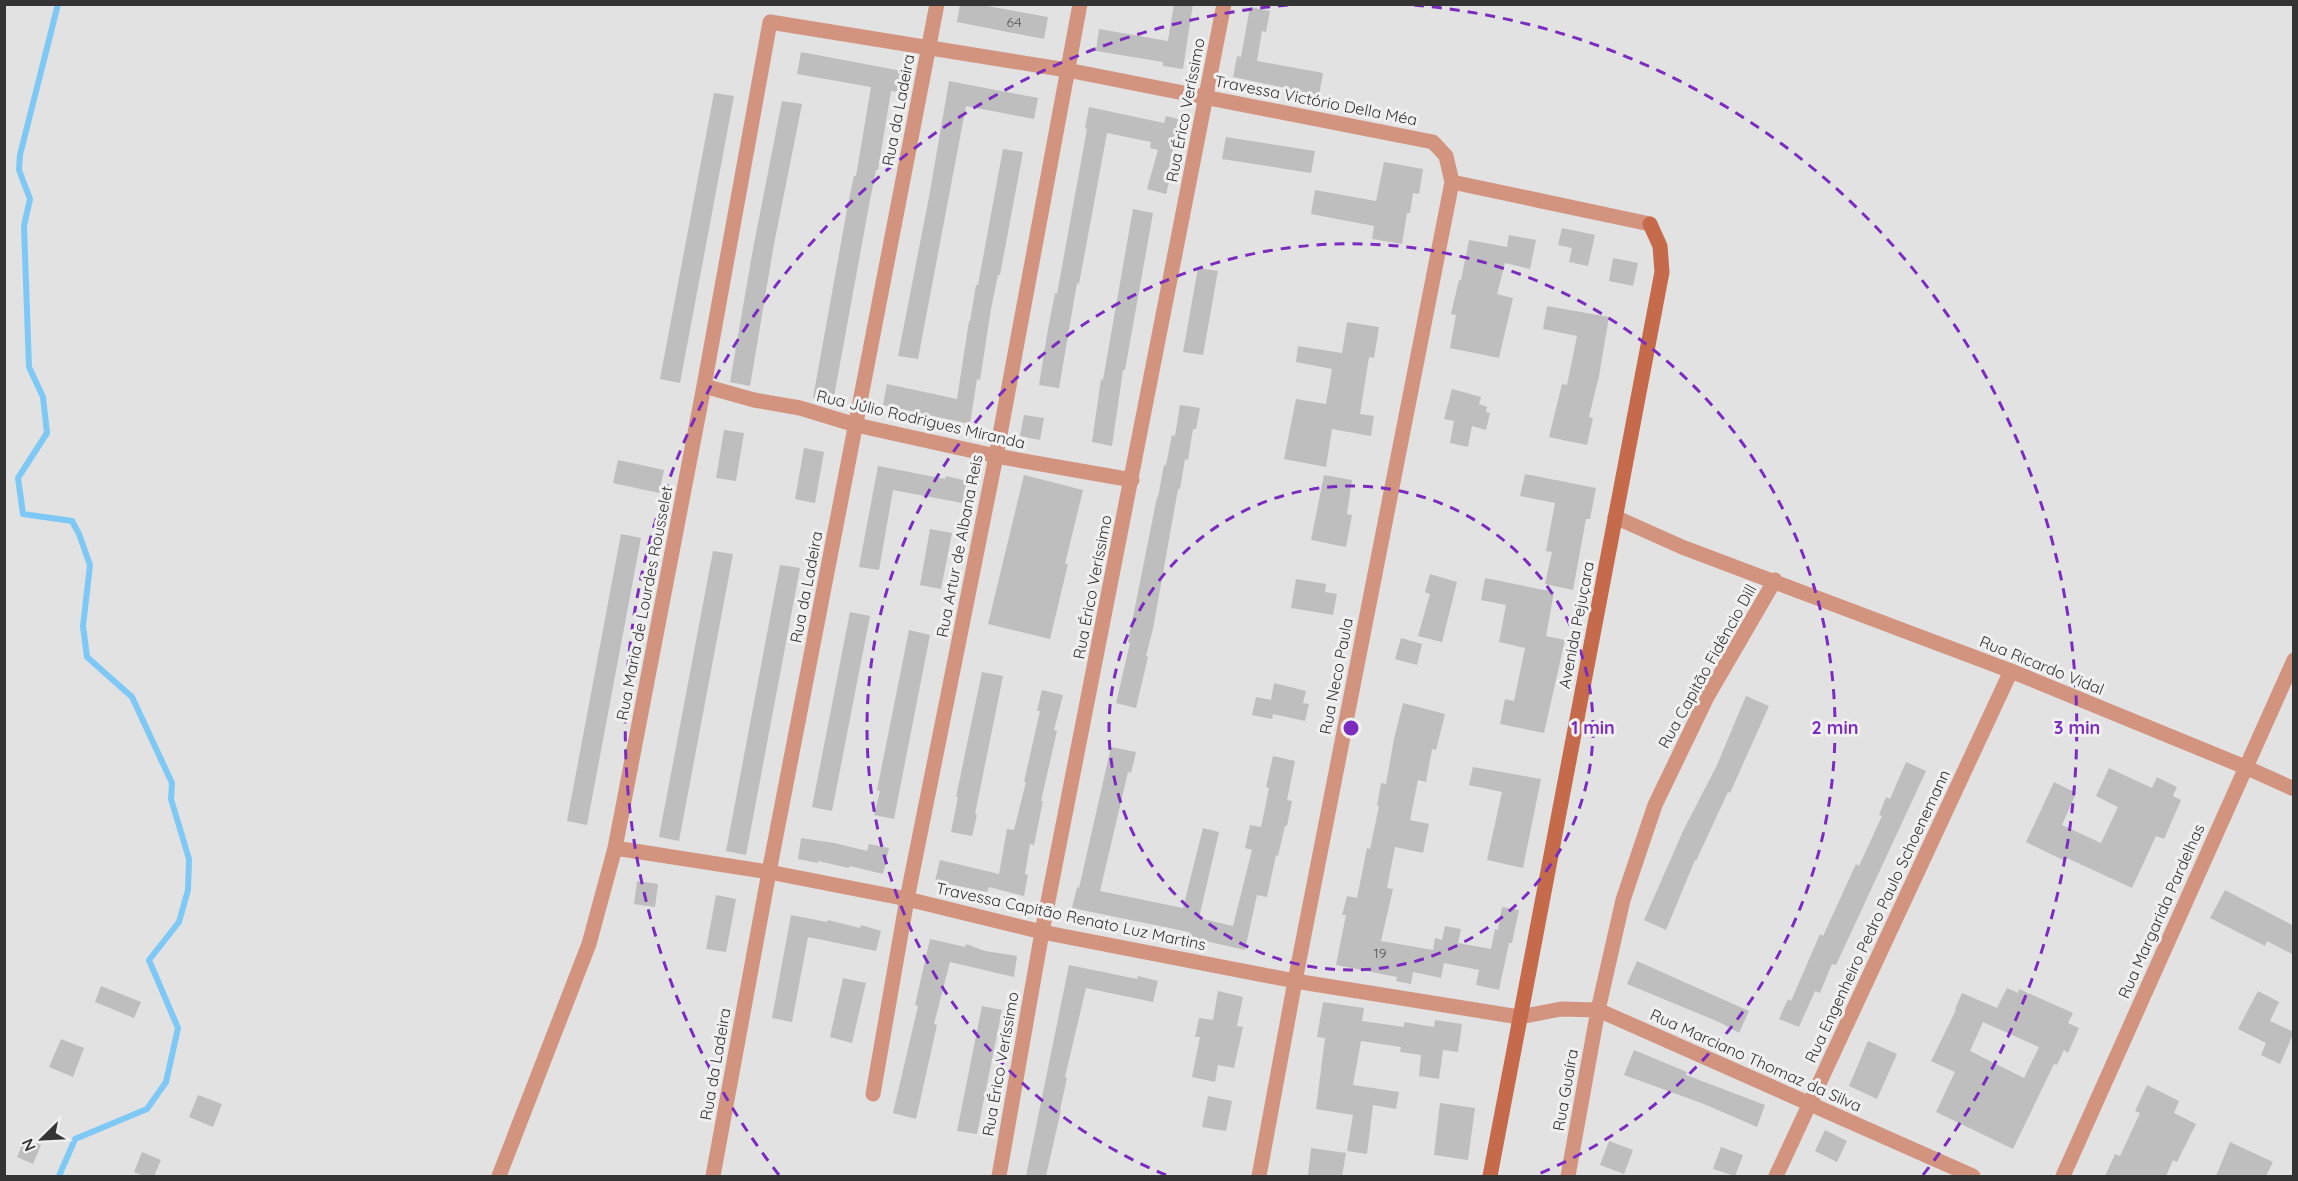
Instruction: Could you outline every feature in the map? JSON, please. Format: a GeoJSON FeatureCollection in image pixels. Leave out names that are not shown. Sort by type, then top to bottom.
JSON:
{"type":"FeatureCollection","features":[{"type":"Feature","properties":{"kind":"street","name":"Rua da Ladeira"},"geometry":{"type":"LineString","coordinates":[[713,1176],[769,872],[937,4]]}},
{"type":"Feature","properties":{"kind":"street","name":"Rua Artur de Albana Reis"},"geometry":{"type":"LineString","coordinates":[[873,1094],[907,899],[996,456],[1080,4]]}},
{"type":"Feature","properties":{"kind":"street","name":"Rua Érico Veríssimo"},"geometry":{"type":"LineString","coordinates":[[999,1176],[1042,932],[1224,4]]}},
{"type":"Feature","properties":{"kind":"street","name":"Travessa Victório Della Méa"},"geometry":{"type":"LineString","coordinates":[[770,22],[1067,70],[1433,142],[1446,156],[1452,182]]}},
{"type":"Feature","properties":{"kind":"street","name":"Rua Maria de Lourdes Rousselet"},"geometry":{"type":"LineString","coordinates":[[499,1176],[589,944],[615,848],[704,386],[770,22]]}},
{"type":"Feature","properties":{"kind":"street","name":"Avenida Pejuçara"},"geometry":{"type":"LineString","coordinates":[[1452,182],[1650,224],[1660,246],[1662,272],[1490,1176]]}},
{"type":"Feature","properties":{"kind":"street","name":"Rua Neco Paula"},"geometry":{"type":"LineString","coordinates":[[1259,1176],[1295,981],[1452,182]]}},
{"type":"Feature","properties":{"kind":"street","name":"Rua Júlio Rodrigues Miranda"},"geometry":{"type":"LineString","coordinates":[[704,386],[754,400],[800,408],[856,425],[996,456],[1132,480]]}},
{"type":"Feature","properties":{"kind":"street","name":"Rua Ricardo Vidal"},"geometry":{"type":"LineString","coordinates":[[1615,517],[1682,547],[1775,580],[2011,672],[2294,789]]}},
{"type":"Feature","properties":{"kind":"street","name":"Rua Capitão Fidêncio Dill"},"geometry":{"type":"LineString","coordinates":[[1598,1010],[1623,900],[1655,805],[1707,697],[1775,580]]}},
{"type":"Feature","properties":{"kind":"street","name":"Rua Margarida Pardelhas"},"geometry":{"type":"LineString","coordinates":[[2063,1176],[2294,660]]}},
{"type":"Feature","properties":{"kind":"street","name":"Rua Engenheiro Pedro Paulo Schoenemann"},"geometry":{"type":"LineString","coordinates":[[1776,1176],[2011,672]]}},
{"type":"Feature","properties":{"kind":"street","name":"Travessa Capitão Renato Luz Martins"},"geometry":{"type":"LineString","coordinates":[[615,848],[769,872],[907,899],[1042,932],[1295,981],[1519,1017]]}},
{"type":"Feature","properties":{"kind":"street","name":"Rua Marciano Thomaz da Silva"},"geometry":{"type":"LineString","coordinates":[[1519,1017],[1561,1009],[1598,1010],[1973,1176]]}},
{"type":"Feature","properties":{"kind":"street","name":"Rua Guaíra"},"geometry":{"type":"LineString","coordinates":[[1568,1176],[1598,1010]]}},
{"type":"Feature","properties":{"kind":"building"},"geometry":{"type":"Polygon","coordinates":[[[960,4],[976,4],[1048,17],[1044,39],[957,22],[960,4]]]}},
{"type":"Feature","properties":{"kind":"building"},"geometry":{"type":"Polygon","coordinates":[[[1174,4],[1193,4],[1183,69],[1163,66],[1163,62],[1096,51],[1099,29],[1168,41],[1174,4]]]}},
{"type":"Feature","properties":{"kind":"building"},"geometry":{"type":"Polygon","coordinates":[[[1250,7],[1270,11],[1266,32],[1262,31],[1257,61],[1323,73],[1319,95],[1233,77],[1237,56],[1241,57],[1250,7]]]}},
{"type":"Feature","properties":{"kind":"building"},"geometry":{"type":"Polygon","coordinates":[[[801,52],[902,71],[898,92],[891,91],[833,402],[813,398],[871,87],[797,74],[801,52]]]}},
{"type":"Feature","properties":{"kind":"building"},"geometry":{"type":"Polygon","coordinates":[[[949,81],[1038,98],[1034,119],[966,106],[918,359],[898,356],[949,81]]]}},
{"type":"Feature","properties":{"kind":"building"},"geometry":{"type":"Polygon","coordinates":[[[714,93],[734,96],[680,383],[660,379],[714,93]]]}},
{"type":"Feature","properties":{"kind":"building"},"geometry":{"type":"Polygon","coordinates":[[[782,101],[802,104],[774,244],[750,386],[730,382],[782,101]]]}},
{"type":"Feature","properties":{"kind":"building"},"geometry":{"type":"Polygon","coordinates":[[[1089,107],[1164,123],[1166,116],[1178,119],[1169,171],[1172,171],[1166,194],[1147,189],[1158,150],[1150,148],[1151,142],[1107,133],[1059,388],[1039,385],[1087,129],[1085,128],[1089,107]]]}},
{"type":"Feature","properties":{"kind":"building"},"geometry":{"type":"Polygon","coordinates":[[[1226,137],[1315,151],[1311,173],[1222,159],[1226,137]]]}},
{"type":"Feature","properties":{"kind":"building"},"geometry":{"type":"Polygon","coordinates":[[[1003,149],[1023,152],[970,424],[883,405],[887,384],[957,399],[969,321],[976,285],[978,285],[1003,149]]]}},
{"type":"Feature","properties":{"kind":"building"},"geometry":{"type":"Polygon","coordinates":[[[1384,162],[1423,169],[1419,194],[1413,193],[1410,213],[1407,213],[1402,244],[1372,239],[1374,226],[1311,214],[1315,190],[1376,201],[1384,162]]]}},
{"type":"Feature","properties":{"kind":"building"},"geometry":{"type":"Polygon","coordinates":[[[1133,209],[1153,213],[1125,370],[1123,370],[1112,446],[1092,442],[1101,379],[1103,380],[1133,209]]]}},
{"type":"Feature","properties":{"kind":"building"},"geometry":{"type":"Polygon","coordinates":[[[1562,228],[1595,235],[1588,266],[1569,262],[1572,248],[1558,245],[1562,228]]]}},
{"type":"Feature","properties":{"kind":"building"},"geometry":{"type":"Polygon","coordinates":[[[1509,235],[1536,240],[1530,269],[1505,263],[1497,294],[1513,298],[1499,358],[1450,348],[1456,315],[1451,314],[1469,240],[1507,247],[1509,235]]]}},
{"type":"Feature","properties":{"kind":"building"},"geometry":{"type":"Polygon","coordinates":[[[1613,258],[1638,263],[1633,286],[1609,281],[1613,258]]]}},
{"type":"Feature","properties":{"kind":"building"},"geometry":{"type":"Polygon","coordinates":[[[1198,268],[1218,271],[1203,355],[1183,352],[1198,268]]]}},
{"type":"Feature","properties":{"kind":"building"},"geometry":{"type":"Polygon","coordinates":[[[1547,306],[1609,317],[1589,417],[1593,418],[1587,445],[1549,437],[1562,384],[1567,385],[1577,336],[1543,329],[1547,306]]]}},
{"type":"Feature","properties":{"kind":"building"},"geometry":{"type":"Polygon","coordinates":[[[1347,322],[1379,327],[1374,358],[1369,357],[1360,414],[1374,416],[1371,436],[1332,429],[1326,467],[1284,459],[1296,399],[1326,404],[1332,369],[1296,362],[1298,346],[1342,353],[1347,322]]]}},
{"type":"Feature","properties":{"kind":"building"},"geometry":{"type":"Polygon","coordinates":[[[1452,389],[1481,397],[1479,404],[1487,407],[1486,412],[1490,413],[1486,430],[1472,426],[1468,447],[1450,443],[1454,421],[1444,419],[1452,389]]]}},
{"type":"Feature","properties":{"kind":"building"},"geometry":{"type":"Polygon","coordinates":[[[1180,405],[1200,408],[1196,429],[1193,429],[1188,460],[1185,459],[1180,489],[1178,489],[1146,656],[1148,657],[1136,708],[1116,703],[1130,643],[1128,642],[1157,497],[1172,435],[1175,436],[1180,405]]]}},
{"type":"Feature","properties":{"kind":"building"},"geometry":{"type":"Polygon","coordinates":[[[1024,415],[1044,418],[1040,440],[1020,436],[1024,415]]]}},
{"type":"Feature","properties":{"kind":"building"},"geometry":{"type":"Polygon","coordinates":[[[724,430],[744,433],[736,481],[716,478],[724,430]]]}},
{"type":"Feature","properties":{"kind":"building"},"geometry":{"type":"Polygon","coordinates":[[[804,448],[824,452],[815,503],[795,499],[804,448]]]}},
{"type":"Feature","properties":{"kind":"building"},"geometry":{"type":"Polygon","coordinates":[[[618,460],[664,470],[659,493],[613,483],[618,460]]]}},
{"type":"Feature","properties":{"kind":"building"},"geometry":{"type":"Polygon","coordinates":[[[878,466],[967,481],[962,503],[893,490],[879,570],[859,567],[878,466]]]}},
{"type":"Feature","properties":{"kind":"building"},"geometry":{"type":"Polygon","coordinates":[[[1525,474],[1596,488],[1590,519],[1586,519],[1573,590],[1545,584],[1552,552],[1546,551],[1555,503],[1520,496],[1525,474]]]}},
{"type":"Feature","properties":{"kind":"building"},"geometry":{"type":"Polygon","coordinates":[[[1024,475],[1083,490],[1050,639],[988,624],[1024,475]]]}},
{"type":"Feature","properties":{"kind":"building"},"geometry":{"type":"Polygon","coordinates":[[[1324,475],[1352,480],[1347,514],[1352,515],[1346,547],[1311,540],[1324,475]]]}},
{"type":"Feature","properties":{"kind":"building"},"geometry":{"type":"Polygon","coordinates":[[[930,529],[952,533],[941,589],[920,585],[930,529]]]}},
{"type":"Feature","properties":{"kind":"building"},"geometry":{"type":"Polygon","coordinates":[[[621,534],[641,538],[587,825],[567,821],[621,534]]]}},
{"type":"Feature","properties":{"kind":"building"},"geometry":{"type":"Polygon","coordinates":[[[713,551],[733,554],[679,841],[659,837],[713,551]]]}},
{"type":"Feature","properties":{"kind":"building"},"geometry":{"type":"Polygon","coordinates":[[[780,565],[800,568],[746,855],[726,851],[780,565]]]}},
{"type":"Feature","properties":{"kind":"building"},"geometry":{"type":"Polygon","coordinates":[[[1430,574],[1457,582],[1442,642],[1418,636],[1430,594],[1425,592],[1430,574]]]}},
{"type":"Feature","properties":{"kind":"building"},"geometry":{"type":"Polygon","coordinates":[[[1485,578],[1554,592],[1546,636],[1565,640],[1544,733],[1500,724],[1505,699],[1514,701],[1525,648],[1499,642],[1506,605],[1481,600],[1485,578]]]}},
{"type":"Feature","properties":{"kind":"building"},"geometry":{"type":"Polygon","coordinates":[[[1296,579],[1326,584],[1325,592],[1337,594],[1333,615],[1291,608],[1296,579]]]}},
{"type":"Feature","properties":{"kind":"building"},"geometry":{"type":"Polygon","coordinates":[[[850,612],[870,616],[832,811],[812,807],[850,612]]]}},
{"type":"Feature","properties":{"kind":"building"},"geometry":{"type":"Polygon","coordinates":[[[909,630],[930,635],[894,819],[874,815],[909,630]]]}},
{"type":"Feature","properties":{"kind":"building"},"geometry":{"type":"Polygon","coordinates":[[[1401,638],[1422,644],[1417,665],[1395,659],[1401,638]]]}},
{"type":"Feature","properties":{"kind":"building"},"geometry":{"type":"Polygon","coordinates":[[[982,672],[1003,676],[972,836],[951,832],[982,672]]]}},
{"type":"Feature","properties":{"kind":"building"},"geometry":{"type":"Polygon","coordinates":[[[1274,683],[1306,691],[1303,703],[1309,704],[1305,721],[1273,714],[1272,719],[1252,715],[1256,697],[1271,700],[1274,683]]]}},
{"type":"Feature","properties":{"kind":"building"},"geometry":{"type":"Polygon","coordinates":[[[1042,690],[1063,695],[1054,730],[1057,731],[1041,801],[1043,801],[1034,845],[1030,844],[1024,896],[989,887],[987,892],[935,881],[940,860],[999,874],[1007,829],[1014,830],[1026,782],[1024,782],[1040,711],[1037,711],[1042,690]]]}},
{"type":"Feature","properties":{"kind":"building"},"geometry":{"type":"Polygon","coordinates":[[[1746,696],[1769,706],[1730,793],[1728,792],[1695,860],[1666,930],[1644,920],[1683,831],[1717,765],[1746,696]]]}},
{"type":"Feature","properties":{"kind":"building"},"geometry":{"type":"Polygon","coordinates":[[[1403,703],[1445,714],[1436,750],[1432,749],[1426,782],[1418,780],[1410,820],[1429,824],[1423,853],[1395,847],[1387,888],[1393,889],[1381,941],[1433,950],[1435,938],[1442,940],[1445,926],[1461,929],[1458,943],[1491,949],[1495,929],[1498,930],[1502,907],[1519,910],[1499,990],[1476,985],[1479,970],[1444,963],[1441,978],[1413,972],[1411,984],[1396,981],[1397,977],[1336,965],[1346,915],[1342,915],[1347,896],[1357,898],[1367,848],[1370,849],[1379,806],[1377,806],[1381,783],[1386,784],[1403,703]]]}},
{"type":"Feature","properties":{"kind":"building"},"geometry":{"type":"Polygon","coordinates":[[[1111,747],[1136,752],[1131,773],[1128,772],[1100,891],[1183,908],[1203,828],[1219,832],[1199,918],[1233,926],[1252,850],[1245,848],[1250,825],[1261,827],[1273,756],[1295,761],[1287,800],[1292,801],[1287,826],[1285,826],[1278,856],[1276,855],[1267,897],[1257,895],[1245,950],[1188,937],[1189,932],[1072,908],[1077,887],[1079,888],[1111,747]]]}},
{"type":"Feature","properties":{"kind":"building"},"geometry":{"type":"Polygon","coordinates":[[[1906,762],[1926,771],[1836,965],[1832,964],[1820,993],[1815,991],[1799,1027],[1779,1019],[1788,999],[1791,1001],[1820,934],[1823,936],[1856,864],[1859,866],[1882,816],[1879,815],[1886,797],[1890,799],[1906,762]]]}},
{"type":"Feature","properties":{"kind":"building"},"geometry":{"type":"Polygon","coordinates":[[[1473,767],[1541,779],[1523,868],[1487,860],[1502,792],[1469,785],[1473,767]]]}},
{"type":"Feature","properties":{"kind":"building"},"geometry":{"type":"Polygon","coordinates":[[[2109,768],[2152,788],[2157,777],[2177,787],[2173,796],[2181,800],[2164,839],[2156,836],[2132,888],[2067,858],[2065,861],[2026,842],[2054,782],[2076,793],[2062,825],[2101,843],[2118,807],[2096,796],[2109,768]]]}},
{"type":"Feature","properties":{"kind":"building"},"geometry":{"type":"Polygon","coordinates":[[[801,838],[867,851],[869,844],[889,848],[883,874],[850,866],[849,868],[798,859],[801,838]]]}},
{"type":"Feature","properties":{"kind":"building"},"geometry":{"type":"Polygon","coordinates":[[[637,881],[658,884],[655,907],[634,904],[637,881]]]}},
{"type":"Feature","properties":{"kind":"building"},"geometry":{"type":"Polygon","coordinates":[[[2225,890],[2294,926],[2294,955],[2267,941],[2265,946],[2210,918],[2225,890]]]}},
{"type":"Feature","properties":{"kind":"building"},"geometry":{"type":"Polygon","coordinates":[[[716,895],[736,899],[726,952],[706,949],[716,895]]]}},
{"type":"Feature","properties":{"kind":"building"},"geometry":{"type":"Polygon","coordinates":[[[791,915],[827,922],[828,920],[860,928],[861,925],[881,931],[876,951],[808,937],[792,1022],[772,1018],[791,915]]]}},
{"type":"Feature","properties":{"kind":"building"},"geometry":{"type":"Polygon","coordinates":[[[930,939],[965,947],[966,944],[985,951],[1017,956],[1014,977],[950,962],[934,1024],[937,1025],[916,1119],[893,1113],[918,1006],[915,1005],[930,939]]]}},
{"type":"Feature","properties":{"kind":"building"},"geometry":{"type":"Polygon","coordinates":[[[1637,961],[1749,1011],[1739,1033],[1719,1022],[1627,984],[1637,961]]]}},
{"type":"Feature","properties":{"kind":"building"},"geometry":{"type":"Polygon","coordinates":[[[1069,965],[1158,981],[1153,1002],[1086,988],[1065,1077],[1067,1078],[1061,1110],[1046,1176],[1026,1176],[1069,965]]]}},
{"type":"Feature","properties":{"kind":"building"},"geometry":{"type":"Polygon","coordinates":[[[843,978],[866,983],[852,1043],[830,1037],[843,978]]]}},
{"type":"Feature","properties":{"kind":"building"},"geometry":{"type":"Polygon","coordinates":[[[101,986],[141,1002],[134,1018],[95,1002],[101,986]]]}},
{"type":"Feature","properties":{"kind":"building"},"geometry":{"type":"Polygon","coordinates":[[[2007,988],[2018,993],[2019,989],[2073,1013],[2068,1023],[2079,1028],[2068,1053],[2064,1050],[2057,1065],[2054,1064],[2013,1149],[1936,1112],[1955,1072],[1931,1061],[1962,993],[1997,1008],[2007,988]],[[1983,1022],[1970,1051],[2024,1078],[2039,1047],[1983,1022]]]}},
{"type":"Feature","properties":{"kind":"building"},"geometry":{"type":"Polygon","coordinates":[[[1218,991],[1243,997],[1237,1026],[1243,1027],[1234,1068],[1218,1065],[1215,1082],[1192,1077],[1200,1037],[1195,1037],[1199,1018],[1213,1020],[1218,991]]]}},
{"type":"Feature","properties":{"kind":"building"},"geometry":{"type":"Polygon","coordinates":[[[2258,991],[2279,1002],[2270,1021],[2294,1032],[2280,1064],[2261,1055],[2266,1043],[2238,1029],[2258,991]]]}},
{"type":"Feature","properties":{"kind":"building"},"geometry":{"type":"Polygon","coordinates":[[[1323,1002],[1364,1008],[1362,1021],[1404,1027],[1404,1022],[1434,1027],[1435,1020],[1462,1024],[1458,1052],[1443,1050],[1439,1079],[1419,1076],[1421,1055],[1400,1052],[1401,1047],[1361,1041],[1353,1085],[1399,1092],[1396,1109],[1373,1105],[1367,1154],[1347,1151],[1353,1115],[1316,1109],[1325,1038],[1317,1037],[1323,1002]]]}},
{"type":"Feature","properties":{"kind":"building"},"geometry":{"type":"Polygon","coordinates":[[[982,1006],[1002,1010],[977,1134],[957,1131],[982,1006]]]}},
{"type":"Feature","properties":{"kind":"building"},"geometry":{"type":"Polygon","coordinates":[[[61,1039],[84,1048],[73,1077],[49,1067],[61,1039]]]}},
{"type":"Feature","properties":{"kind":"building"},"geometry":{"type":"Polygon","coordinates":[[[1868,1041],[1897,1054],[1877,1099],[1849,1086],[1868,1041]]]}},
{"type":"Feature","properties":{"kind":"building"},"geometry":{"type":"Polygon","coordinates":[[[1634,1050],[1687,1072],[1686,1075],[1765,1105],[1757,1127],[1704,1104],[1624,1075],[1634,1050]]]}},
{"type":"Feature","properties":{"kind":"building"},"geometry":{"type":"Polygon","coordinates":[[[2147,1085],[2179,1101],[2174,1113],[2196,1124],[2177,1162],[2173,1160],[2166,1176],[2105,1176],[2115,1154],[2120,1156],[2140,1113],[2135,1111],[2147,1085]]]}},
{"type":"Feature","properties":{"kind":"building"},"geometry":{"type":"Polygon","coordinates":[[[198,1095],[222,1104],[213,1127],[189,1117],[198,1095]]]}},
{"type":"Feature","properties":{"kind":"building"},"geometry":{"type":"Polygon","coordinates":[[[1208,1096],[1232,1101],[1226,1131],[1202,1127],[1208,1096]]]}},
{"type":"Feature","properties":{"kind":"building"},"geometry":{"type":"Polygon","coordinates":[[[1440,1103],[1475,1108],[1468,1160],[1434,1155],[1440,1103]]]}},
{"type":"Feature","properties":{"kind":"building"},"geometry":{"type":"Polygon","coordinates":[[[1825,1130],[1847,1141],[1837,1162],[1815,1151],[1825,1130]]]}},
{"type":"Feature","properties":{"kind":"building"},"geometry":{"type":"Polygon","coordinates":[[[25,1138],[41,1145],[33,1164],[17,1157],[25,1138]]]}},
{"type":"Feature","properties":{"kind":"building"},"geometry":{"type":"Polygon","coordinates":[[[1609,1141],[1633,1150],[1624,1174],[1600,1165],[1609,1141]]]}},
{"type":"Feature","properties":{"kind":"building"},"geometry":{"type":"Polygon","coordinates":[[[2230,1142],[2273,1162],[2266,1176],[2216,1176],[2230,1142]]]}},
{"type":"Feature","properties":{"kind":"building"},"geometry":{"type":"Polygon","coordinates":[[[1721,1147],[1743,1155],[1735,1176],[1713,1169],[1721,1147]]]}},
{"type":"Feature","properties":{"kind":"building"},"geometry":{"type":"Polygon","coordinates":[[[1311,1148],[1346,1153],[1342,1176],[1308,1175],[1311,1148]]]}},
{"type":"Feature","properties":{"kind":"building"},"geometry":{"type":"Polygon","coordinates":[[[142,1152],[161,1160],[154,1176],[144,1176],[134,1172],[142,1152]]]}},
{"type":"Feature","properties":{"kind":"waterway"},"geometry":{"type":"LineString","coordinates":[[58,4],[20,155],[19,170],[30,199],[24,226],[29,367],[43,397],[47,433],[18,478],[23,514],[72,521],[79,534],[90,565],[83,626],[87,657],[132,697],[172,783],[171,799],[189,859],[188,890],[179,922],[149,960],[178,1028],[166,1082],[147,1109],[75,1139],[59,1176]]}}]}
